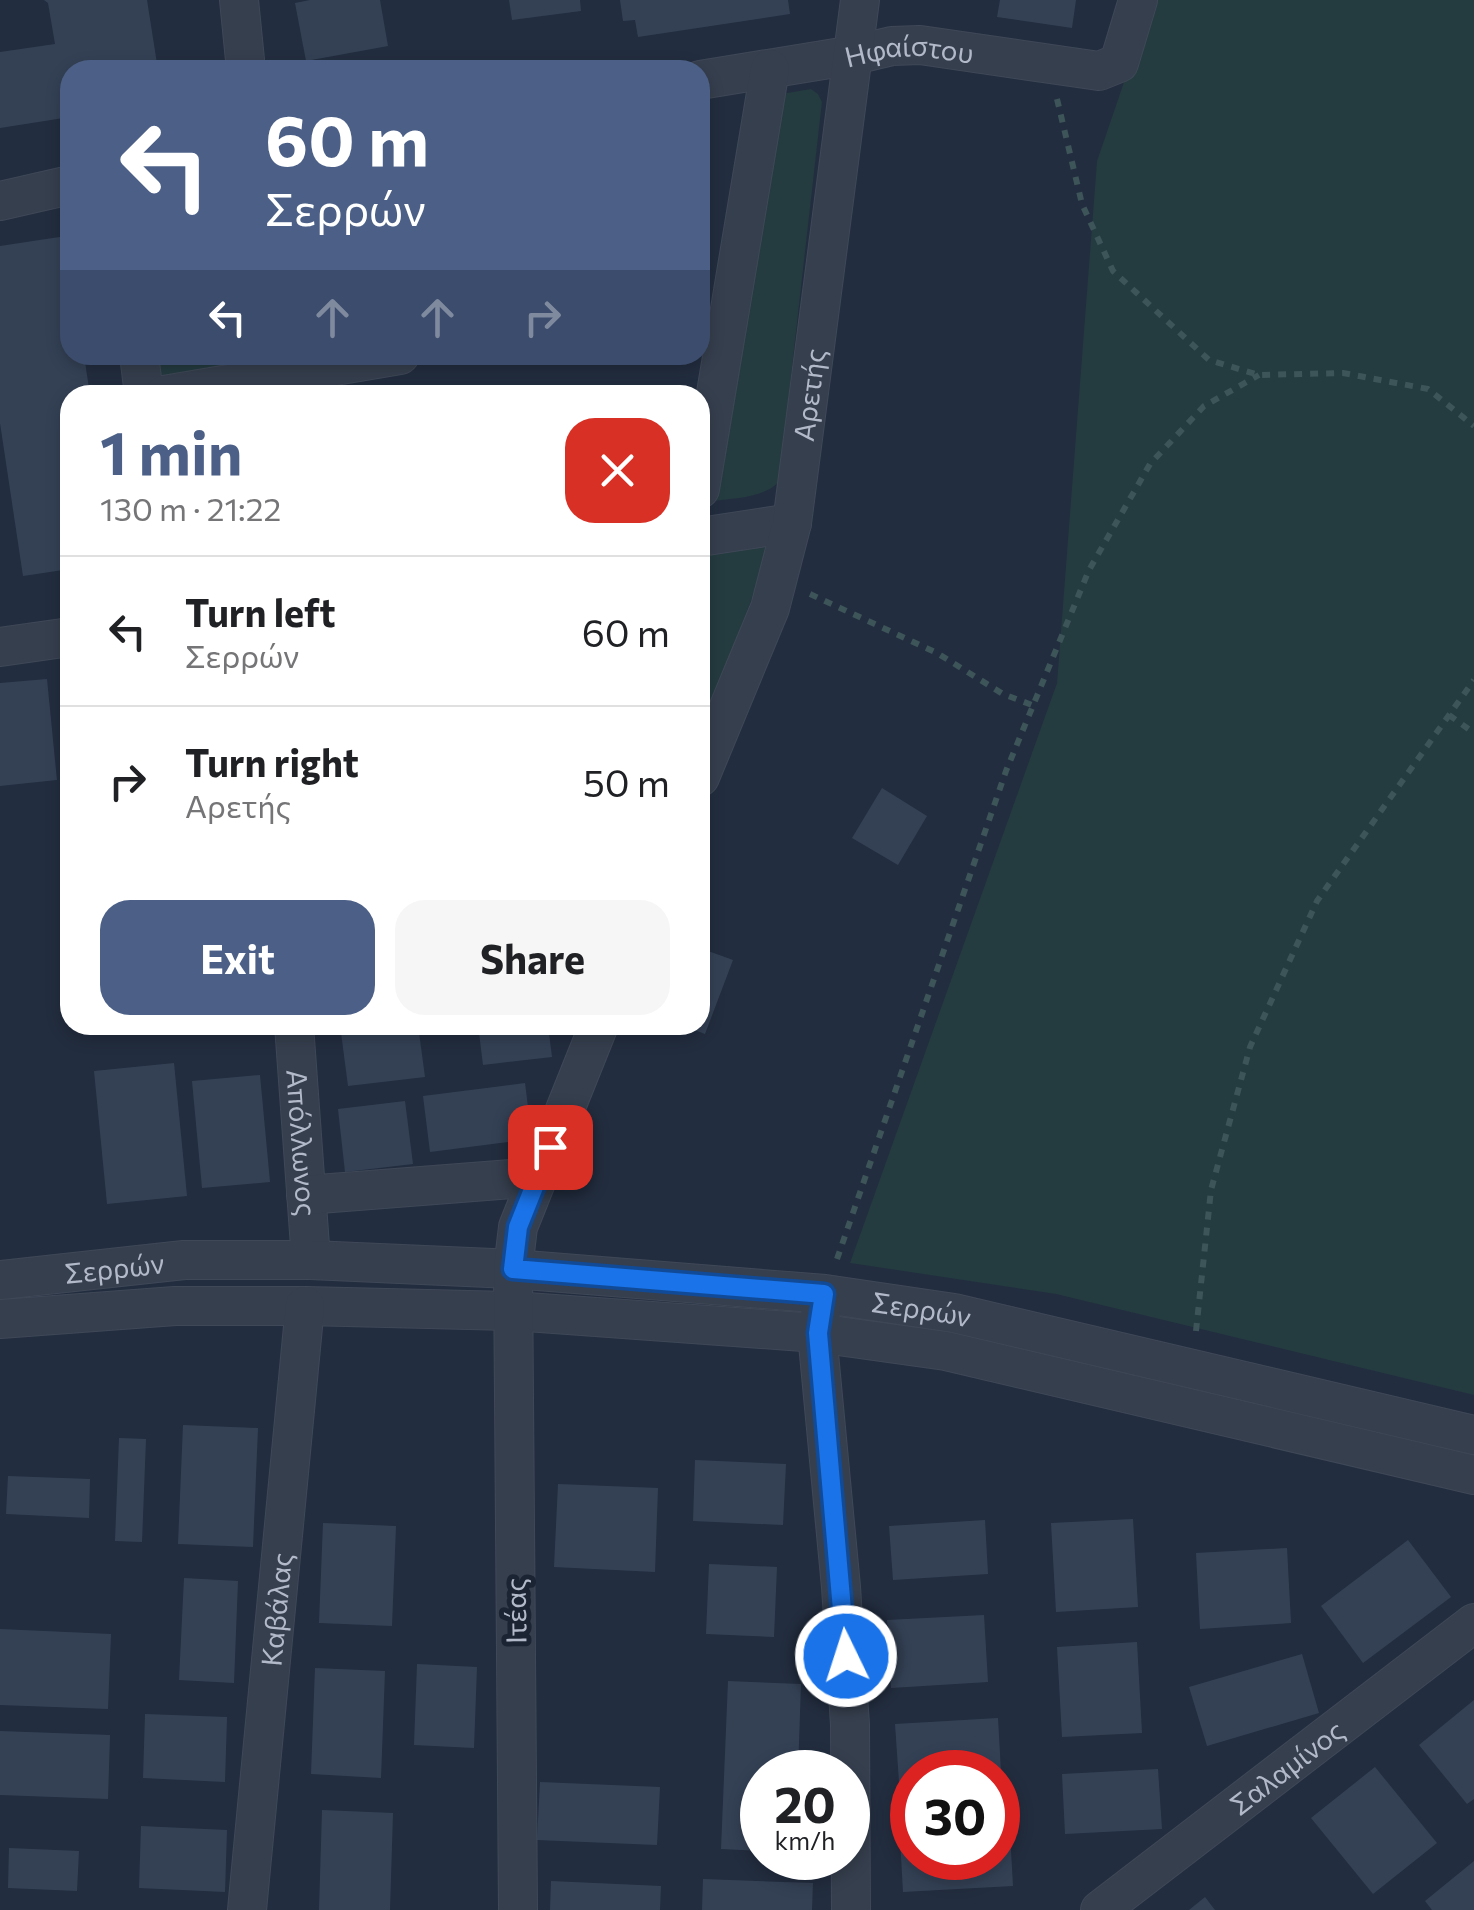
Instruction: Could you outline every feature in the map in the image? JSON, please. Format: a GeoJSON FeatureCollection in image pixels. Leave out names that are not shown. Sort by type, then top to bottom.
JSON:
{"type":"FeatureCollection","features":[{"type":"Feature","properties":{"kind":"street"},"geometry":{"type":"LineString","coordinates":[[239,0],[245,60]]}},
{"type":"Feature","properties":{"kind":"street","name":"Αρετής"},"geometry":{"type":"LineString","coordinates":[[710,752],[770,608],[792,523],[860,0]]}},
{"type":"Feature","properties":{"kind":"street","name":"Ηφαίστου"},"geometry":{"type":"LineString","coordinates":[[710,78],[892,46],[920,45],[1099,71],[1118,64],[1138,0]]}},
{"type":"Feature","properties":{"kind":"street"},"geometry":{"type":"LineString","coordinates":[[710,429],[770,69]]}},
{"type":"Feature","properties":{"kind":"street"},"geometry":{"type":"LineString","coordinates":[[0,201],[60,188]]}},
{"type":"Feature","properties":{"kind":"street"},"geometry":{"type":"LineString","coordinates":[[271,385],[357,365]]}},
{"type":"Feature","properties":{"kind":"street"},"geometry":{"type":"LineString","coordinates":[[710,536],[792,523]]}},
{"type":"Feature","properties":{"kind":"street"},"geometry":{"type":"LineString","coordinates":[[0,648],[60,639]]}},
{"type":"Feature","properties":{"kind":"street","name":"Απόλλωνος"},"geometry":{"type":"LineString","coordinates":[[295,1035],[311,1260]]}},
{"type":"Feature","properties":{"kind":"street"},"geometry":{"type":"LineString","coordinates":[[513,1311],[518,1227],[595,1035]]}},
{"type":"Feature","properties":{"kind":"street"},"geometry":{"type":"LineString","coordinates":[[306,1195],[538,1178]]}},
{"type":"Feature","properties":{"kind":"street","name":"Σερρών"},"geometry":{"type":"LineString","coordinates":[[0,1280],[184,1260],[311,1260],[513,1269],[824,1294],[954,1312],[1474,1436]]}},
{"type":"Feature","properties":{"kind":"street"},"geometry":{"type":"LineString","coordinates":[[824,1294],[818,1333],[850,1725],[852,1910]]}},
{"type":"Feature","properties":{"kind":"street","name":"Σερρών"},"geometry":{"type":"LineString","coordinates":[[0,1319],[174,1306],[305,1306],[513,1311],[818,1333],[946,1351],[1474,1475]]}},
{"type":"Feature","properties":{"kind":"street","name":"Καβάλας"},"geometry":{"type":"LineString","coordinates":[[247,1910],[305,1306]]}},
{"type":"Feature","properties":{"kind":"street","name":"Ιτέας"},"geometry":{"type":"LineString","coordinates":[[513,1311],[518,1910]]}},
{"type":"Feature","properties":{"kind":"street","name":"Σαλαμίνος"},"geometry":{"type":"LineString","coordinates":[[1100,1910],[1474,1623]]}},
{"type":"Feature","properties":{"kind":"path"},"geometry":{"type":"LineString","coordinates":[[1049,63],[1082,204],[1113,271],[1209,360],[1259,375],[1343,373],[1428,389],[1474,426]]}},
{"type":"Feature","properties":{"kind":"path"},"geometry":{"type":"LineString","coordinates":[[824,1294],[1006,771],[1090,570],[1150,464],[1204,406],[1259,375]]}},
{"type":"Feature","properties":{"kind":"path"},"geometry":{"type":"LineString","coordinates":[[778,578],[937,653],[1004,694],[1032,705]]}},
{"type":"Feature","properties":{"kind":"path"},"geometry":{"type":"LineString","coordinates":[[1192,1368],[1211,1190],[1250,1047],[1317,900],[1474,680]]}},
{"type":"Feature","properties":{"kind":"path"},"geometry":{"type":"LineString","coordinates":[[1450,715],[1474,733]]}},
{"type":"Feature","properties":{"kind":"green space"},"geometry":{"type":"Polygon","coordinates":[[[1152,0],[1474,0],[1474,1395],[1056,1294],[850,1263],[1057,683],[1097,161],[1152,0]]]}},
{"type":"Feature","properties":{"kind":"green space"},"geometry":{"type":"Polygon","coordinates":[[[811,89],[822,102],[779,482],[757,494],[714,501],[775,95],[811,89]]]}},
{"type":"Feature","properties":{"kind":"green space"},"geometry":{"type":"Polygon","coordinates":[[[155,365],[254,365],[158,385],[155,365]]]}},
{"type":"Feature","properties":{"kind":"green space"},"geometry":{"type":"Polygon","coordinates":[[[764,534],[766,562],[710,707],[710,537],[764,534]]]}},
{"type":"Feature","properties":{"kind":"building"},"geometry":{"type":"Polygon","coordinates":[[[44,0],[147,0],[156,60],[60,60],[60,119],[0,128],[0,52],[55,44],[48,3],[44,0]]]}},
{"type":"Feature","properties":{"kind":"building"},"geometry":{"type":"Polygon","coordinates":[[[380,0],[388,46],[306,60],[295,3],[380,0]]]}},
{"type":"Feature","properties":{"kind":"building"},"geometry":{"type":"Polygon","coordinates":[[[509,0],[580,0],[581,11],[512,20],[509,0]]]}},
{"type":"Feature","properties":{"kind":"building"},"geometry":{"type":"Polygon","coordinates":[[[620,0],[788,0],[790,14],[638,37],[635,20],[623,21],[620,0]]]}},
{"type":"Feature","properties":{"kind":"building"},"geometry":{"type":"Polygon","coordinates":[[[1000,0],[1076,0],[1072,28],[997,17],[1000,0]]]}},
{"type":"Feature","properties":{"kind":"building"},"geometry":{"type":"Polygon","coordinates":[[[60,237],[60,365],[86,365],[88,385],[60,385],[60,570],[23,576],[0,423],[0,246],[60,237]]]}},
{"type":"Feature","properties":{"kind":"building"},"geometry":{"type":"Polygon","coordinates":[[[47,679],[57,780],[0,786],[0,683],[47,679]]]}},
{"type":"Feature","properties":{"kind":"building"},"geometry":{"type":"Polygon","coordinates":[[[882,788],[927,816],[898,865],[852,838],[882,788]]]}},
{"type":"Feature","properties":{"kind":"building"},"geometry":{"type":"Polygon","coordinates":[[[710,952],[733,960],[710,1021],[710,952]]]}},
{"type":"Feature","properties":{"kind":"building"},"geometry":{"type":"Polygon","coordinates":[[[341,1035],[419,1035],[425,1077],[348,1086],[341,1035]]]}},
{"type":"Feature","properties":{"kind":"building"},"geometry":{"type":"Polygon","coordinates":[[[479,1035],[549,1035],[552,1057],[483,1065],[479,1035]]]}},
{"type":"Feature","properties":{"kind":"building"},"geometry":{"type":"Polygon","coordinates":[[[174,1063],[187,1196],[107,1204],[94,1071],[174,1063]]]}},
{"type":"Feature","properties":{"kind":"building"},"geometry":{"type":"Polygon","coordinates":[[[260,1075],[270,1182],[202,1188],[192,1081],[260,1075]]]}},
{"type":"Feature","properties":{"kind":"building"},"geometry":{"type":"Polygon","coordinates":[[[525,1083],[532,1139],[430,1152],[423,1096],[525,1083]]]}},
{"type":"Feature","properties":{"kind":"building"},"geometry":{"type":"Polygon","coordinates":[[[405,1101],[413,1164],[345,1172],[338,1109],[405,1101]]]}},
{"type":"Feature","properties":{"kind":"building"},"geometry":{"type":"Polygon","coordinates":[[[183,1425],[258,1428],[253,1547],[178,1544],[183,1425]]]}},
{"type":"Feature","properties":{"kind":"building"},"geometry":{"type":"Polygon","coordinates":[[[119,1438],[146,1439],[142,1542],[115,1541],[119,1438]]]}},
{"type":"Feature","properties":{"kind":"building"},"geometry":{"type":"Polygon","coordinates":[[[695,1460],[786,1464],[783,1525],[693,1521],[695,1460]]]}},
{"type":"Feature","properties":{"kind":"building"},"geometry":{"type":"Polygon","coordinates":[[[8,1476],[90,1479],[89,1518],[6,1514],[8,1476]]]}},
{"type":"Feature","properties":{"kind":"building"},"geometry":{"type":"Polygon","coordinates":[[[558,1484],[658,1488],[655,1572],[554,1567],[558,1484]]]}},
{"type":"Feature","properties":{"kind":"building"},"geometry":{"type":"Polygon","coordinates":[[[1133,1519],[1138,1607],[1056,1612],[1051,1523],[1133,1519]]]}},
{"type":"Feature","properties":{"kind":"building"},"geometry":{"type":"Polygon","coordinates":[[[985,1520],[988,1574],[893,1580],[889,1526],[985,1520]]]}},
{"type":"Feature","properties":{"kind":"building"},"geometry":{"type":"Polygon","coordinates":[[[323,1523],[396,1526],[392,1626],[319,1623],[323,1523]]]}},
{"type":"Feature","properties":{"kind":"building"},"geometry":{"type":"Polygon","coordinates":[[[1408,1540],[1451,1597],[1363,1663],[1321,1606],[1408,1540]]]}},
{"type":"Feature","properties":{"kind":"building"},"geometry":{"type":"Polygon","coordinates":[[[1287,1548],[1291,1623],[1200,1629],[1196,1553],[1287,1548]]]}},
{"type":"Feature","properties":{"kind":"building"},"geometry":{"type":"Polygon","coordinates":[[[709,1564],[777,1567],[774,1637],[706,1634],[709,1564]]]}},
{"type":"Feature","properties":{"kind":"building"},"geometry":{"type":"Polygon","coordinates":[[[184,1578],[238,1581],[234,1683],[179,1680],[184,1578]]]}},
{"type":"Feature","properties":{"kind":"building"},"geometry":{"type":"Polygon","coordinates":[[[984,1615],[988,1682],[891,1688],[887,1620],[984,1615]]]}},
{"type":"Feature","properties":{"kind":"building"},"geometry":{"type":"Polygon","coordinates":[[[0,1629],[111,1634],[108,1709],[0,1705],[0,1629]]]}},
{"type":"Feature","properties":{"kind":"building"},"geometry":{"type":"Polygon","coordinates":[[[1137,1642],[1142,1733],[1062,1737],[1057,1647],[1137,1642]]]}},
{"type":"Feature","properties":{"kind":"building"},"geometry":{"type":"Polygon","coordinates":[[[1302,1654],[1319,1713],[1207,1746],[1189,1687],[1302,1654]]]}},
{"type":"Feature","properties":{"kind":"building"},"geometry":{"type":"Polygon","coordinates":[[[417,1664],[477,1667],[474,1748],[414,1745],[417,1664]]]}},
{"type":"Feature","properties":{"kind":"building"},"geometry":{"type":"Polygon","coordinates":[[[315,1668],[385,1671],[381,1778],[311,1774],[315,1668]]]}},
{"type":"Feature","properties":{"kind":"building"},"geometry":{"type":"Polygon","coordinates":[[[728,1681],[801,1684],[799,1750],[740,1750],[740,1850],[721,1849],[728,1681]]]}},
{"type":"Feature","properties":{"kind":"building"},"geometry":{"type":"Polygon","coordinates":[[[1474,1700],[1474,1799],[1467,1804],[1419,1745],[1474,1700]]]}},
{"type":"Feature","properties":{"kind":"building"},"geometry":{"type":"Polygon","coordinates":[[[145,1714],[227,1717],[225,1782],[143,1778],[145,1714]]]}},
{"type":"Feature","properties":{"kind":"building"},"geometry":{"type":"Polygon","coordinates":[[[998,1718],[1000,1750],[897,1750],[895,1724],[998,1718]]]}},
{"type":"Feature","properties":{"kind":"building"},"geometry":{"type":"Polygon","coordinates":[[[0,1731],[110,1735],[108,1799],[0,1795],[0,1731]]]}},
{"type":"Feature","properties":{"kind":"building"},"geometry":{"type":"Polygon","coordinates":[[[1375,1767],[1437,1843],[1373,1894],[1311,1818],[1375,1767]]]}},
{"type":"Feature","properties":{"kind":"building"},"geometry":{"type":"Polygon","coordinates":[[[1158,1769],[1162,1829],[1065,1834],[1062,1774],[1158,1769]]]}},
{"type":"Feature","properties":{"kind":"building"},"geometry":{"type":"Polygon","coordinates":[[[540,1782],[660,1787],[657,1845],[537,1840],[540,1782]]]}},
{"type":"Feature","properties":{"kind":"building"},"geometry":{"type":"Polygon","coordinates":[[[322,1810],[393,1813],[390,1910],[319,1910],[322,1810]]]}},
{"type":"Feature","properties":{"kind":"building"},"geometry":{"type":"Polygon","coordinates":[[[141,1826],[227,1830],[225,1892],[139,1888],[141,1826]]]}},
{"type":"Feature","properties":{"kind":"building"},"geometry":{"type":"Polygon","coordinates":[[[9,1848],[79,1851],[77,1891],[8,1888],[9,1848]]]}},
{"type":"Feature","properties":{"kind":"building"},"geometry":{"type":"Polygon","coordinates":[[[1474,1861],[1474,1910],[1432,1910],[1425,1901],[1474,1861]]]}},
{"type":"Feature","properties":{"kind":"building"},"geometry":{"type":"Polygon","coordinates":[[[703,1879],[813,1883],[812,1910],[702,1910],[703,1879]]]}},
{"type":"Feature","properties":{"kind":"building"},"geometry":{"type":"Polygon","coordinates":[[[902,1880],[1013,1880],[1013,1886],[903,1892],[902,1880]]]}},
{"type":"Feature","properties":{"kind":"building"},"geometry":{"type":"Polygon","coordinates":[[[551,1881],[661,1886],[660,1910],[550,1910],[551,1881]]]}},
{"type":"Feature","properties":{"kind":"building"},"geometry":{"type":"Polygon","coordinates":[[[1205,1897],[1215,1910],[1189,1910],[1205,1897]]]}},
{"type":"Feature","properties":{"kind":"route"},"geometry":{"type":"LineString","coordinates":[[550,1147],[518,1227],[513,1269],[824,1294],[818,1333],[846,1656]]}}]}
